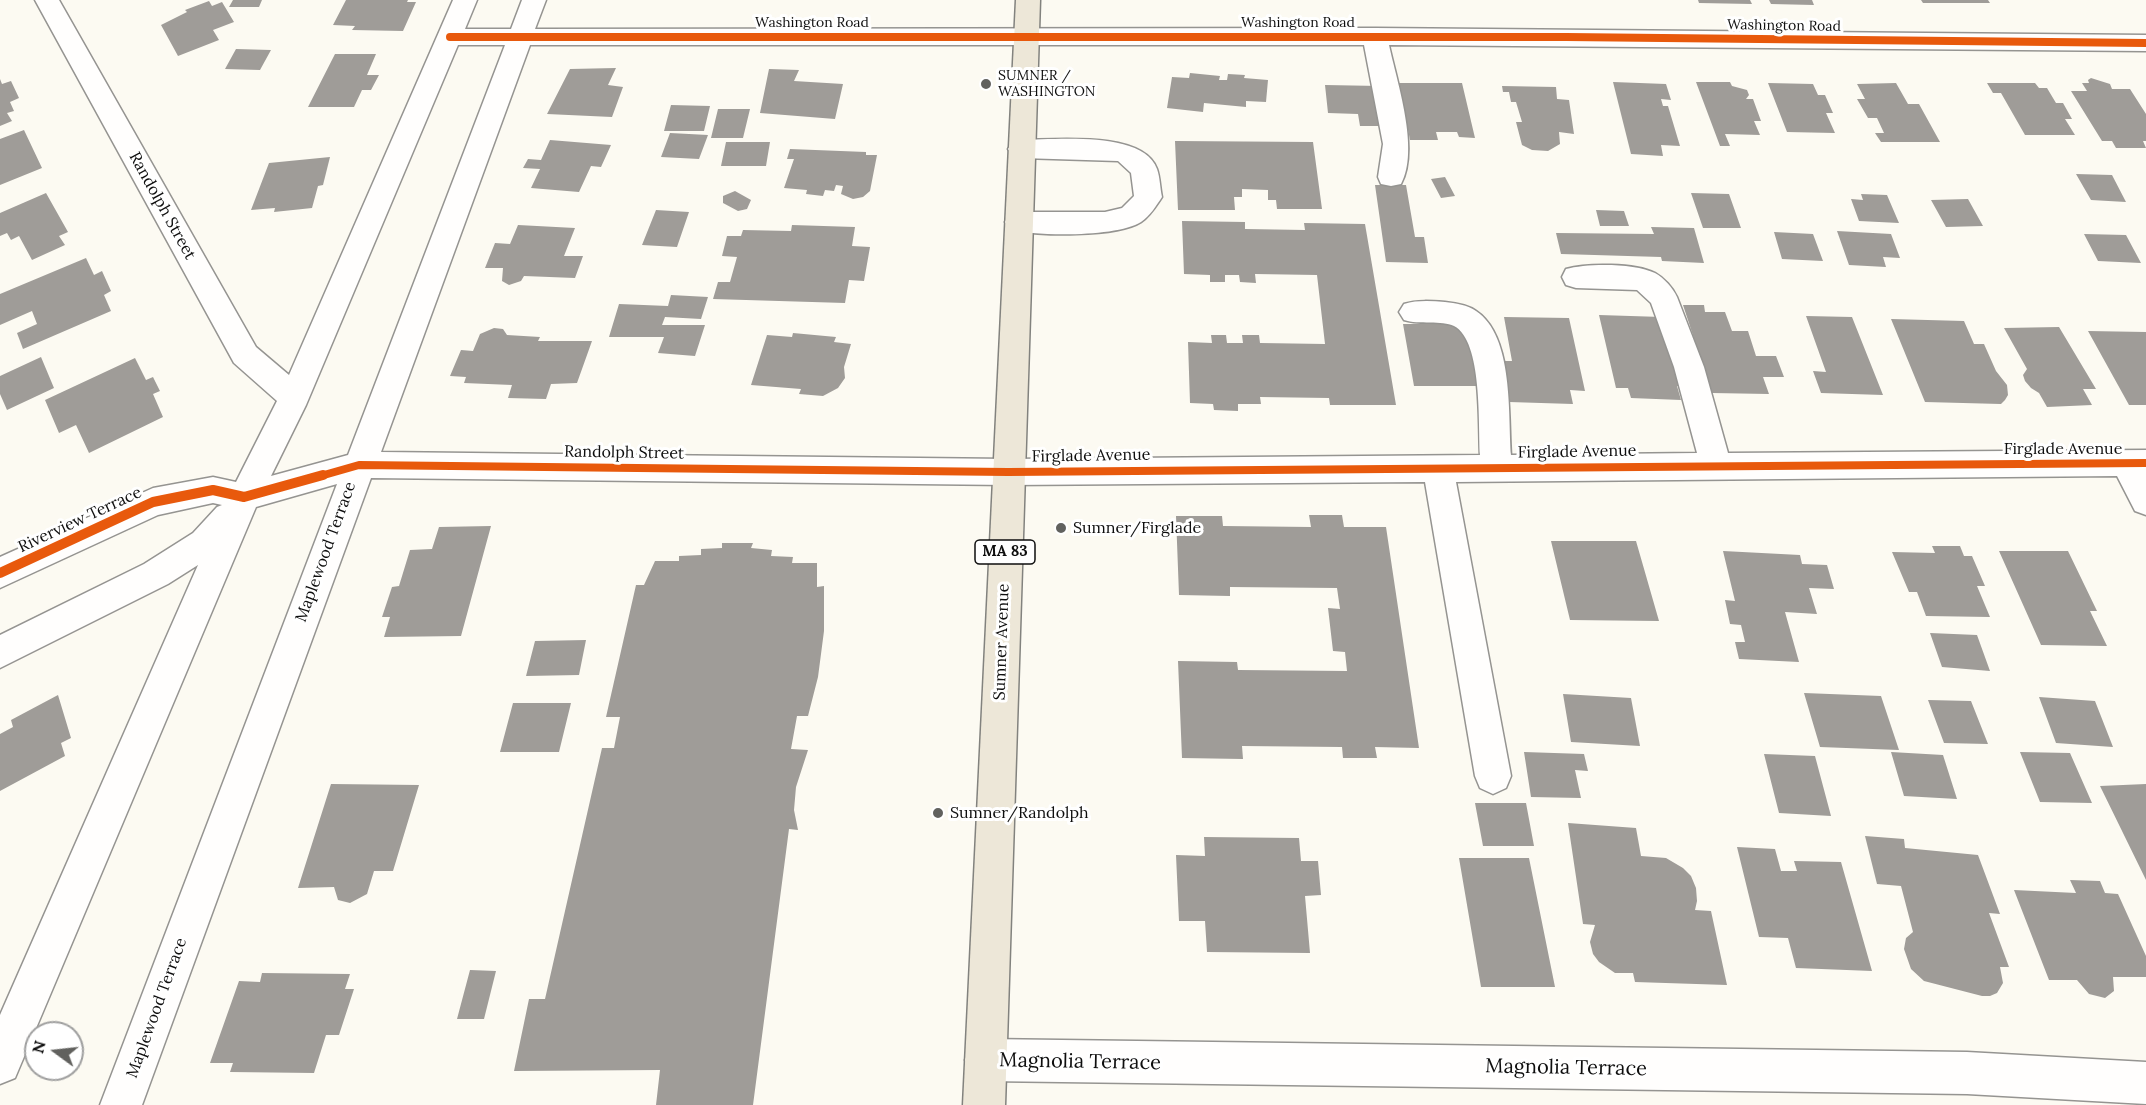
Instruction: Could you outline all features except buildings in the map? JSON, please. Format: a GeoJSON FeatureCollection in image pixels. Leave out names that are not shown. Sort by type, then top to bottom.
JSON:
{"type":"FeatureCollection","features":[{"type":"Feature","properties":{"kind":"main road","name":"Sumner Avenue"},"geometry":{"type":"LineString","coordinates":[[984,1105],[1028,0]]}},
{"type":"Feature","properties":{"kind":"street","name":"Randolph Street"},"geometry":{"type":"LineString","coordinates":[[47,0],[245,355],[294,398]]}},
{"type":"Feature","properties":{"kind":"street"},"geometry":{"type":"LineString","coordinates":[[0,1062],[244,497],[294,398],[465,0]]}},
{"type":"Feature","properties":{"kind":"street","name":"Maplewood Terrace"},"geometry":{"type":"LineString","coordinates":[[121,1105],[358,465],[534,0]]}},
{"type":"Feature","properties":{"kind":"street"},"geometry":{"type":"LineString","coordinates":[[1375,36],[1396,144],[1391,177]]}},
{"type":"Feature","properties":{"kind":"street","name":"Washington Road"},"geometry":{"type":"LineString","coordinates":[[450,37],[1375,36],[2146,43]]}},
{"type":"Feature","properties":{"kind":"street"},"geometry":{"type":"LineString","coordinates":[[1019,222],[1104,222],[1127,217],[1139,210],[1148,197],[1144,169],[1127,154],[1111,150],[1021,149]]}},
{"type":"Feature","properties":{"kind":"street"},"geometry":{"type":"LineString","coordinates":[[1576,278],[1628,277],[1646,281],[1663,297],[1689,367],[1716,465]]}},
{"type":"Feature","properties":{"kind":"street"},"geometry":{"type":"LineString","coordinates":[[1414,312],[1463,316],[1474,324],[1484,342],[1492,388],[1497,468]]}},
{"type":"Feature","properties":{"kind":"street"},"geometry":{"type":"LineString","coordinates":[[2136,463],[2146,501]]}},
{"type":"Feature","properties":{"kind":"street","name":"Firglade Avenue"},"geometry":{"type":"LineString","coordinates":[[1008,472],[2136,463]]}},
{"type":"Feature","properties":{"kind":"street","name":"Randolph Street"},"geometry":{"type":"LineString","coordinates":[[244,497],[358,465],[1008,472]]}},
{"type":"Feature","properties":{"kind":"street"},"geometry":{"type":"LineString","coordinates":[[1438,468],[1493,776]]}},
{"type":"Feature","properties":{"kind":"street","name":"Riverview Terrace"},"geometry":{"type":"LineString","coordinates":[[0,573],[153,502],[213,490],[244,497]]}},
{"type":"Feature","properties":{"kind":"street"},"geometry":{"type":"LineString","coordinates":[[0,652],[166,568],[205,543],[244,497]]}},
{"type":"Feature","properties":{"kind":"street","name":"Magnolia Terrace"},"geometry":{"type":"LineString","coordinates":[[986,1060],[1967,1073],[2146,1083]]}},
{"type":"Feature","properties":{"kind":"cycle path"},"geometry":{"type":"LineString","coordinates":[[450,37],[1566,37],[2146,43]]}},
{"type":"Feature","properties":{"kind":"cycle path"},"geometry":{"type":"LineString","coordinates":[[0,573],[153,502],[213,490],[244,497],[359,465],[1008,472],[2146,463]]}},
{"type":"Feature","properties":{"kind":"place","name":"SUMNER / WASHINGTON"},"geometry":{"type":"Point","coordinates":[986,84]}},
{"type":"Feature","properties":{"kind":"place","name":"Sumner/Firglade"},"geometry":{"type":"Point","coordinates":[1061,528]}},
{"type":"Feature","properties":{"kind":"place","name":"Sumner/Randolph"},"geometry":{"type":"Point","coordinates":[938,813]}}]}
